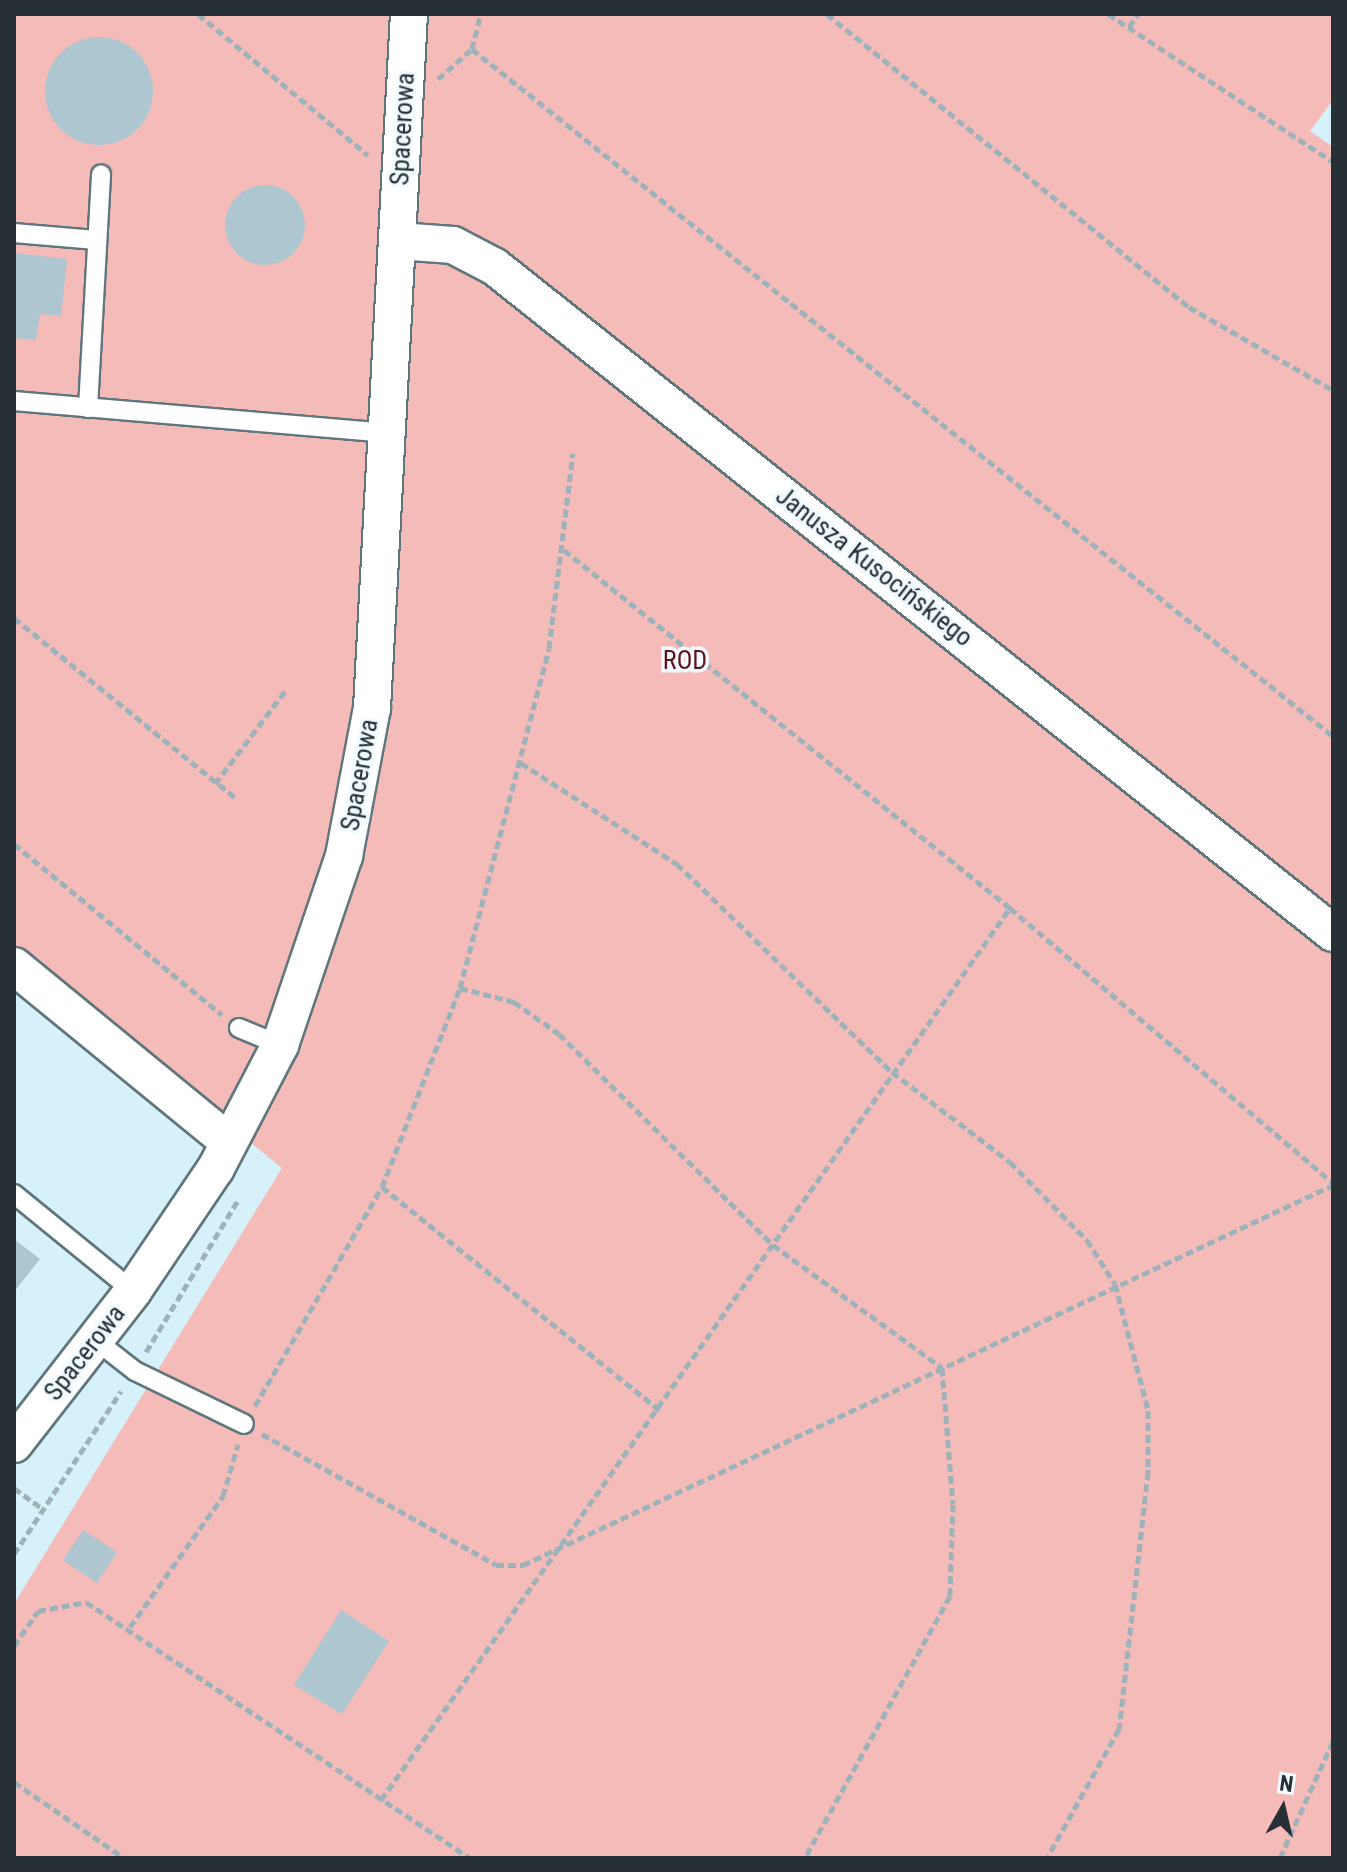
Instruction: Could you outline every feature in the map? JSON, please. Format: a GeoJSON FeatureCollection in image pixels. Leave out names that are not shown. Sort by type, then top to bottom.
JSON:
{"type":"FeatureCollection","features":[{"type":"Feature","properties":{"kind":"street","name":"Spacerowa"},"geometry":{"type":"LineString","coordinates":[[14,1444],[133,1291],[229,1142],[280,1045],[323,926],[359,794],[372,708],[409,14]]}},
{"type":"Feature","properties":{"kind":"street","name":"Janusza Kusocińskiego"},"geometry":{"type":"LineString","coordinates":[[398,241],[453,245],[495,267],[1333,933]]}},
{"type":"Feature","properties":{"kind":"street"},"geometry":{"type":"LineString","coordinates":[[14,966],[229,1142]]}},
{"type":"Feature","properties":{"kind":"lane"},"geometry":{"type":"LineString","coordinates":[[88,408],[101,174]]}},
{"type":"Feature","properties":{"kind":"lane"},"geometry":{"type":"LineString","coordinates":[[14,233],[96,240]]}},
{"type":"Feature","properties":{"kind":"lane"},"geometry":{"type":"LineString","coordinates":[[14,401],[388,433]]}},
{"type":"Feature","properties":{"kind":"lane"},"geometry":{"type":"LineString","coordinates":[[239,1028],[280,1045]]}},
{"type":"Feature","properties":{"kind":"lane"},"geometry":{"type":"LineString","coordinates":[[14,1194],[133,1291]]}},
{"type":"Feature","properties":{"kind":"lane"},"geometry":{"type":"LineString","coordinates":[[94,1339],[135,1371],[244,1424]]}},
{"type":"Feature","properties":{"kind":"path"},"geometry":{"type":"LineString","coordinates":[[198,14],[382,167],[400,172]]}},
{"type":"Feature","properties":{"kind":"path"},"geometry":{"type":"LineString","coordinates":[[406,76],[435,81],[472,49],[481,14]]}},
{"type":"Feature","properties":{"kind":"path"},"geometry":{"type":"LineString","coordinates":[[827,14],[1189,307],[1333,390]]}},
{"type":"Feature","properties":{"kind":"path"},"geometry":{"type":"LineString","coordinates":[[1108,14],[1333,162]]}},
{"type":"Feature","properties":{"kind":"path"},"geometry":{"type":"LineString","coordinates":[[1129,27],[1138,14]]}},
{"type":"Feature","properties":{"kind":"path"},"geometry":{"type":"LineString","coordinates":[[472,49],[1333,736]]}},
{"type":"Feature","properties":{"kind":"path"},"geometry":{"type":"LineString","coordinates":[[130,1627],[223,1496],[244,1424],[382,1187],[460,988],[521,763],[564,550],[573,453]]}},
{"type":"Feature","properties":{"kind":"path"},"geometry":{"type":"LineString","coordinates":[[244,1424],[496,1565],[559,1553],[1115,1284],[1333,1184],[1010,908],[564,550]]}},
{"type":"Feature","properties":{"kind":"path"},"geometry":{"type":"LineString","coordinates":[[14,618],[237,799]]}},
{"type":"Feature","properties":{"kind":"path"},"geometry":{"type":"LineString","coordinates":[[215,784],[285,691]]}},
{"type":"Feature","properties":{"kind":"path"},"geometry":{"type":"LineString","coordinates":[[521,763],[677,864],[892,1072],[1010,1162],[1087,1240],[1115,1284],[1148,1410],[1148,1472],[1119,1729],[1047,1858]]}},
{"type":"Feature","properties":{"kind":"path"},"geometry":{"type":"LineString","coordinates":[[14,844],[239,1028]]}},
{"type":"Feature","properties":{"kind":"path"},"geometry":{"type":"LineString","coordinates":[[381,1800],[559,1553],[892,1072],[1010,908]]}},
{"type":"Feature","properties":{"kind":"path"},"geometry":{"type":"LineString","coordinates":[[460,988],[514,1002],[559,1034],[773,1245],[942,1368],[953,1504],[950,1596],[805,1858]]}},
{"type":"Feature","properties":{"kind":"path"},"geometry":{"type":"LineString","coordinates":[[382,1187],[659,1410]]}},
{"type":"Feature","properties":{"kind":"path"},"geometry":{"type":"LineString","coordinates":[[14,1488],[43,1509]]}},
{"type":"Feature","properties":{"kind":"path"},"geometry":{"type":"LineString","coordinates":[[14,1646],[38,1611],[61,1603],[86,1602],[130,1627],[470,1858]]}},
{"type":"Feature","properties":{"kind":"path"},"geometry":{"type":"LineString","coordinates":[[1280,1858],[1333,1741]]}},
{"type":"Feature","properties":{"kind":"path"},"geometry":{"type":"LineString","coordinates":[[14,1782],[124,1858]]}},
{"type":"Feature","properties":{"kind":"green space","name":"ROD"},"geometry":{"type":"Polygon","coordinates":[[[14,14],[1333,14],[1333,100],[1310,131],[1333,147],[1333,1858],[14,1858],[14,1604],[282,1168],[14,952],[14,14]]]}},
{"type":"Feature","properties":{"kind":"building"},"geometry":{"type":"Polygon","coordinates":[[[99,37],[120,41],[137,53],[149,70],[153,91],[149,112],[137,129],[120,141],[99,145],[78,141],[61,129],[49,112],[45,91],[49,70],[61,53],[78,41],[99,37]]]}},
{"type":"Feature","properties":{"kind":"building"},"geometry":{"type":"Polygon","coordinates":[[[257,185],[273,185],[287,192],[298,203],[305,217],[302,240],[287,258],[273,265],[257,265],[243,258],[232,247],[225,233],[225,217],[232,203],[243,192],[257,185]]]}},
{"type":"Feature","properties":{"kind":"building"},"geometry":{"type":"Polygon","coordinates":[[[14,253],[67,259],[61,316],[40,314],[36,340],[14,338],[14,253]]]}},
{"type":"Feature","properties":{"kind":"building"},"geometry":{"type":"Polygon","coordinates":[[[14,1239],[40,1259],[14,1292],[14,1239]]]}},
{"type":"Feature","properties":{"kind":"building"},"geometry":{"type":"Polygon","coordinates":[[[83,1530],[117,1552],[97,1583],[63,1560],[83,1530]]]}},
{"type":"Feature","properties":{"kind":"building"},"geometry":{"type":"Polygon","coordinates":[[[341,1610],[389,1641],[342,1714],[294,1685],[341,1610]]]}}]}
